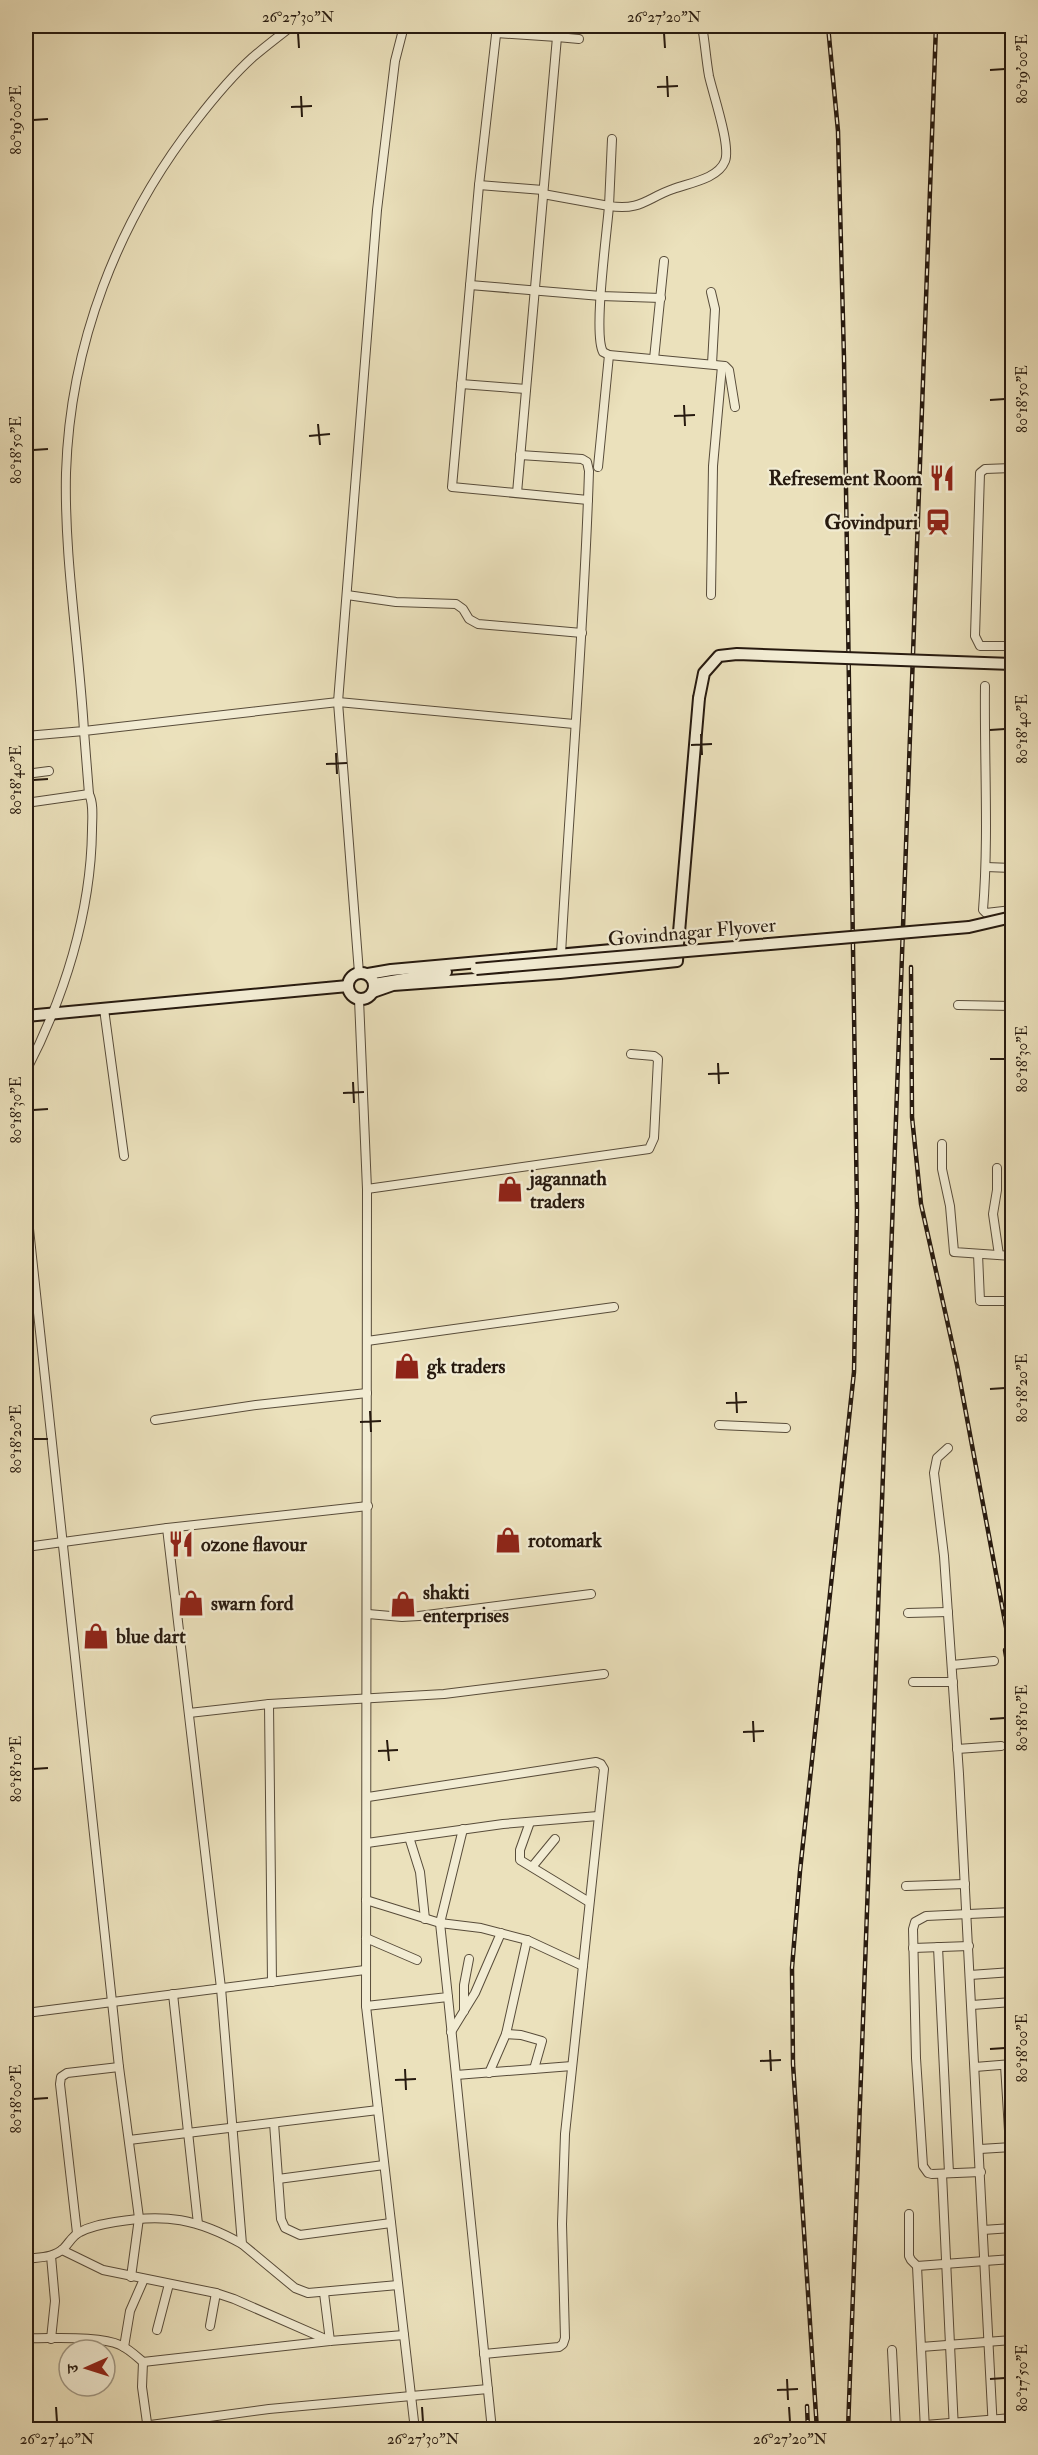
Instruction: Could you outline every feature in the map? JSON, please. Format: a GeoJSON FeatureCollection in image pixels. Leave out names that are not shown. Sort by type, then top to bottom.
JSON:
{"type":"FeatureCollection","features":[{"type":"Feature","properties":{"kind":"main road","name":"Govindnagar Flyover"},"geometry":{"type":"LineString","coordinates":[[678,945],[699,698],[704,673],[719,656],[1012,664]]}},
{"type":"Feature","properties":{"kind":"main road","name":"Govindnagar Flyover"},"geometry":{"type":"LineString","coordinates":[[374,988],[406,977],[578,959],[969,927],[1012,916]]}},
{"type":"Feature","properties":{"kind":"main road"},"geometry":{"type":"LineString","coordinates":[[678,945],[677,961],[560,973],[393,985],[374,988],[367,998],[359,999],[351,994],[348,986],[351,977],[363,973],[561,954],[678,945]]}},
{"type":"Feature","properties":{"kind":"main road"},"geometry":{"type":"LineString","coordinates":[[363,973],[374,988]]}},
{"type":"Feature","properties":{"kind":"main road"},"geometry":{"type":"LineString","coordinates":[[26,1016],[348,986]]}},
{"type":"Feature","properties":{"kind":"street"},"geometry":{"type":"LineString","coordinates":[[26,1071],[52,1014],[73,950],[85,904],[92,844],[91,799],[67,524],[66,473],[75,390],[93,312],[132,219],[182,139],[216,96],[253,58],[292,26]]}},
{"type":"Feature","properties":{"kind":"street"},"geometry":{"type":"LineString","coordinates":[[363,973],[338,702],[377,210],[395,61],[404,26]]}},
{"type":"Feature","properties":{"kind":"street"},"geometry":{"type":"LineString","coordinates":[[517,493],[558,26]]}},
{"type":"Feature","properties":{"kind":"street"},"geometry":{"type":"LineString","coordinates":[[479,184],[543,192],[626,208],[639,206],[659,194],[717,171],[726,160],[726,146],[710,79],[702,26]]}},
{"type":"Feature","properties":{"kind":"street"},"geometry":{"type":"LineString","coordinates":[[579,39],[496,29],[479,184],[452,487],[588,500]]}},
{"type":"Feature","properties":{"kind":"street"},"geometry":{"type":"LineString","coordinates":[[612,139],[601,296],[601,347],[609,355],[722,366],[729,370],[735,407]]}},
{"type":"Feature","properties":{"kind":"street"},"geometry":{"type":"LineString","coordinates":[[654,359],[664,261]]}},
{"type":"Feature","properties":{"kind":"street"},"geometry":{"type":"LineString","coordinates":[[470,285],[601,296],[661,298]]}},
{"type":"Feature","properties":{"kind":"street"},"geometry":{"type":"LineString","coordinates":[[711,292],[715,309],[712,364]]}},
{"type":"Feature","properties":{"kind":"street"},"geometry":{"type":"LineString","coordinates":[[598,468],[609,355]]}},
{"type":"Feature","properties":{"kind":"street"},"geometry":{"type":"LineString","coordinates":[[711,595],[713,466],[722,366]]}},
{"type":"Feature","properties":{"kind":"street"},"geometry":{"type":"LineString","coordinates":[[461,384],[526,389]]}},
{"type":"Feature","properties":{"kind":"street"},"geometry":{"type":"LineString","coordinates":[[520,455],[576,458],[586,462],[589,471],[582,633],[574,724],[561,954]]}},
{"type":"Feature","properties":{"kind":"street"},"geometry":{"type":"LineString","coordinates":[[1012,468],[985,469],[980,473],[975,636],[980,646],[1012,646]]}},
{"type":"Feature","properties":{"kind":"street"},"geometry":{"type":"LineString","coordinates":[[347,595],[396,602],[450,603],[460,606],[469,620],[477,624],[582,633]]}},
{"type":"Feature","properties":{"kind":"street"},"geometry":{"type":"LineString","coordinates":[[984,686],[986,867],[984,912],[1012,910]]}},
{"type":"Feature","properties":{"kind":"street"},"geometry":{"type":"LineString","coordinates":[[26,736],[338,702],[574,724]]}},
{"type":"Feature","properties":{"kind":"street"},"geometry":{"type":"LineString","coordinates":[[26,774],[49,771]]}},
{"type":"Feature","properties":{"kind":"street"},"geometry":{"type":"LineString","coordinates":[[26,803],[89,794]]}},
{"type":"Feature","properties":{"kind":"street"},"geometry":{"type":"LineString","coordinates":[[986,867],[1012,868]]}},
{"type":"Feature","properties":{"kind":"street"},"geometry":{"type":"LineString","coordinates":[[359,999],[367,1189],[366,2006],[415,2430]]}},
{"type":"Feature","properties":{"kind":"street"},"geometry":{"type":"LineString","coordinates":[[958,1005],[1012,1006]]}},
{"type":"Feature","properties":{"kind":"street"},"geometry":{"type":"LineString","coordinates":[[104,1008],[124,1156]]}},
{"type":"Feature","properties":{"kind":"street"},"geometry":{"type":"LineString","coordinates":[[367,1189],[649,1149],[654,1138],[658,1059],[654,1056],[631,1054]]}},
{"type":"Feature","properties":{"kind":"street"},"geometry":{"type":"LineString","coordinates":[[942,1144],[942,1169],[950,1206],[954,1252],[1012,1256]]}},
{"type":"Feature","properties":{"kind":"street"},"geometry":{"type":"LineString","coordinates":[[997,1168],[998,1190],[993,1214],[999,1255]]}},
{"type":"Feature","properties":{"kind":"street"},"geometry":{"type":"LineString","coordinates":[[26,1201],[119,2067],[139,2217],[131,2277]]}},
{"type":"Feature","properties":{"kind":"street"},"geometry":{"type":"LineString","coordinates":[[978,1254],[980,1301],[1012,1301]]}},
{"type":"Feature","properties":{"kind":"street"},"geometry":{"type":"LineString","coordinates":[[367,1341],[614,1307]]}},
{"type":"Feature","properties":{"kind":"street"},"geometry":{"type":"LineString","coordinates":[[154,1420],[256,1405],[367,1393]]}},
{"type":"Feature","properties":{"kind":"street"},"geometry":{"type":"LineString","coordinates":[[718,1425],[786,1428]]}},
{"type":"Feature","properties":{"kind":"street"},"geometry":{"type":"LineString","coordinates":[[948,1448],[937,1458],[934,1473],[953,1682],[980,2149],[993,2430]]}},
{"type":"Feature","properties":{"kind":"street"},"geometry":{"type":"LineString","coordinates":[[26,1547],[167,1528],[368,1506]]}},
{"type":"Feature","properties":{"kind":"street"},"geometry":{"type":"LineString","coordinates":[[167,1528],[221,1988],[242,2244]]}},
{"type":"Feature","properties":{"kind":"street"},"geometry":{"type":"LineString","coordinates":[[368,1614],[419,1616],[591,1594]]}},
{"type":"Feature","properties":{"kind":"street"},"geometry":{"type":"LineString","coordinates":[[908,1613],[948,1612]]}},
{"type":"Feature","properties":{"kind":"street"},"geometry":{"type":"LineString","coordinates":[[951,1665],[994,1661]]}},
{"type":"Feature","properties":{"kind":"street"},"geometry":{"type":"LineString","coordinates":[[189,1713],[368,1696],[444,1694],[604,1674]]}},
{"type":"Feature","properties":{"kind":"street"},"geometry":{"type":"LineString","coordinates":[[913,1682],[953,1682]]}},
{"type":"Feature","properties":{"kind":"street"},"geometry":{"type":"LineString","coordinates":[[269,1704],[272,1982]]}},
{"type":"Feature","properties":{"kind":"street"},"geometry":{"type":"LineString","coordinates":[[957,1749],[1001,1746]]}},
{"type":"Feature","properties":{"kind":"street"},"geometry":{"type":"LineString","coordinates":[[368,1797],[596,1762],[604,1769],[572,2066],[563,2173],[562,2264],[565,2338],[559,2347],[484,2354]]}},
{"type":"Feature","properties":{"kind":"street"},"geometry":{"type":"LineString","coordinates":[[367,1843],[530,1822],[598,1816]]}},
{"type":"Feature","properties":{"kind":"street"},"geometry":{"type":"LineString","coordinates":[[530,1822],[519,1856],[520,1860],[589,1902]]}},
{"type":"Feature","properties":{"kind":"street"},"geometry":{"type":"LineString","coordinates":[[463,1830],[440,1923],[492,2430]]}},
{"type":"Feature","properties":{"kind":"street"},"geometry":{"type":"LineString","coordinates":[[409,1837],[420,1872],[425,1919]]}},
{"type":"Feature","properties":{"kind":"street"},"geometry":{"type":"LineString","coordinates":[[532,1868],[555,1839]]}},
{"type":"Feature","properties":{"kind":"street"},"geometry":{"type":"LineString","coordinates":[[906,1886],[965,1884]]}},
{"type":"Feature","properties":{"kind":"street"},"geometry":{"type":"LineString","coordinates":[[366,1900],[440,1923],[501,1933],[527,1940],[583,1966]]}},
{"type":"Feature","properties":{"kind":"street"},"geometry":{"type":"LineString","coordinates":[[981,2172],[928,2173],[922,2166],[913,1929],[920,1917],[967,1912],[1012,1912]]}},
{"type":"Feature","properties":{"kind":"street"},"geometry":{"type":"LineString","coordinates":[[452,2032],[465,2012],[501,1933]]}},
{"type":"Feature","properties":{"kind":"street"},"geometry":{"type":"LineString","coordinates":[[366,1938],[417,1960]]}},
{"type":"Feature","properties":{"kind":"street"},"geometry":{"type":"LineString","coordinates":[[489,2073],[506,2034],[527,1940]]}},
{"type":"Feature","properties":{"kind":"street"},"geometry":{"type":"LineString","coordinates":[[913,1948],[969,1946]]}},
{"type":"Feature","properties":{"kind":"street"},"geometry":{"type":"LineString","coordinates":[[938,1947],[954,2426]]}},
{"type":"Feature","properties":{"kind":"street"},"geometry":{"type":"LineString","coordinates":[[465,2012],[463,1993],[469,1959]]}},
{"type":"Feature","properties":{"kind":"street"},"geometry":{"type":"LineString","coordinates":[[26,2013],[365,1970]]}},
{"type":"Feature","properties":{"kind":"street"},"geometry":{"type":"LineString","coordinates":[[970,1975],[1012,1972]]}},
{"type":"Feature","properties":{"kind":"street"},"geometry":{"type":"LineString","coordinates":[[173,1994],[198,2224]]}},
{"type":"Feature","properties":{"kind":"street"},"geometry":{"type":"LineString","coordinates":[[366,2006],[448,1997]]}},
{"type":"Feature","properties":{"kind":"street"},"geometry":{"type":"LineString","coordinates":[[972,2005],[1012,2002]]}},
{"type":"Feature","properties":{"kind":"street"},"geometry":{"type":"LineString","coordinates":[[506,2034],[521,2035],[542,2041],[534,2069]]}},
{"type":"Feature","properties":{"kind":"street"},"geometry":{"type":"LineString","coordinates":[[975,2067],[1009,2065],[1011,2147],[980,2149]]}},
{"type":"Feature","properties":{"kind":"street"},"geometry":{"type":"LineString","coordinates":[[456,2075],[572,2066]]}},
{"type":"Feature","properties":{"kind":"street"},"geometry":{"type":"LineString","coordinates":[[77,2233],[61,2077],[67,2073],[119,2067]]}},
{"type":"Feature","properties":{"kind":"street"},"geometry":{"type":"LineString","coordinates":[[129,2140],[378,2110]]}},
{"type":"Feature","properties":{"kind":"street"},"geometry":{"type":"LineString","coordinates":[[273,2123],[281,2219],[285,2228],[293,2234],[300,2235],[391,2223]]}},
{"type":"Feature","properties":{"kind":"street"},"geometry":{"type":"LineString","coordinates":[[278,2178],[384,2165]]}},
{"type":"Feature","properties":{"kind":"street"},"geometry":{"type":"LineString","coordinates":[[909,2214],[909,2256],[917,2266],[925,2427],[954,2426],[1012,2418]]}},
{"type":"Feature","properties":{"kind":"street"},"geometry":{"type":"LineString","coordinates":[[26,2259],[51,2256],[62,2250],[77,2233],[91,2226],[139,2217],[161,2216],[181,2219],[227,2235],[242,2244],[295,2288],[308,2293],[398,2285]]}},
{"type":"Feature","properties":{"kind":"street"},"geometry":{"type":"LineString","coordinates":[[983,2230],[1012,2228]]}},
{"type":"Feature","properties":{"kind":"street"},"geometry":{"type":"LineString","coordinates":[[62,2250],[103,2270],[216,2293],[330,2340]]}},
{"type":"Feature","properties":{"kind":"street"},"geometry":{"type":"LineString","coordinates":[[51,2256],[55,2301],[51,2339]]}},
{"type":"Feature","properties":{"kind":"street"},"geometry":{"type":"LineString","coordinates":[[917,2266],[1012,2259]]}},
{"type":"Feature","properties":{"kind":"street"},"geometry":{"type":"LineString","coordinates":[[124,2347],[130,2311],[144,2279]]}},
{"type":"Feature","properties":{"kind":"street"},"geometry":{"type":"LineString","coordinates":[[157,2330],[168,2284]]}},
{"type":"Feature","properties":{"kind":"street"},"geometry":{"type":"LineString","coordinates":[[210,2326],[216,2293]]}},
{"type":"Feature","properties":{"kind":"street"},"geometry":{"type":"LineString","coordinates":[[324,2293],[330,2340]]}},
{"type":"Feature","properties":{"kind":"street"},"geometry":{"type":"LineString","coordinates":[[26,2338],[99,2340],[124,2347],[143,2362],[330,2340],[404,2335]]}},
{"type":"Feature","properties":{"kind":"street"},"geometry":{"type":"LineString","coordinates":[[921,2348],[1012,2340]]}},
{"type":"Feature","properties":{"kind":"street"},"geometry":{"type":"LineString","coordinates":[[892,2350],[896,2430]]}},
{"type":"Feature","properties":{"kind":"street"},"geometry":{"type":"LineString","coordinates":[[143,2362],[142,2386],[147,2428]]}},
{"type":"Feature","properties":{"kind":"street"},"geometry":{"type":"LineString","coordinates":[[113,2430],[147,2428],[269,2409],[488,2389]]}},
{"type":"Feature","properties":{"kind":"railway"},"geometry":{"type":"LineString","coordinates":[[817,2430],[793,2064],[792,1968],[800,1871],[854,1372],[857,1210],[844,358],[838,131],[828,26]]}},
{"type":"Feature","properties":{"kind":"railway"},"geometry":{"type":"LineString","coordinates":[[848,2430],[936,26]]}},
{"type":"Feature","properties":{"kind":"railway"},"geometry":{"type":"LineString","coordinates":[[911,967],[912,1117],[921,1204],[957,1365],[1012,1659]]}},
{"type":"Feature","properties":{"kind":"railway"},"geometry":{"type":"LineString","coordinates":[[1005,1650],[1012,1691]]}},
{"type":"Feature","properties":{"kind":"railway"},"geometry":{"type":"LineString","coordinates":[[807,2406],[808,2430]]}},
{"type":"Feature","properties":{"kind":"place","name":"Refresement Room"},"geometry":{"type":"Point","coordinates":[942,478]}},
{"type":"Feature","properties":{"kind":"place","name":"Govindpuri"},"geometry":{"type":"Point","coordinates":[938,522]}},
{"type":"Feature","properties":{"kind":"place","name":"jagannath traders"},"geometry":{"type":"Point","coordinates":[510,1189]}},
{"type":"Feature","properties":{"kind":"place","name":"gk traders"},"geometry":{"type":"Point","coordinates":[407,1366]}},
{"type":"Feature","properties":{"kind":"place","name":"rotomark"},"geometry":{"type":"Point","coordinates":[508,1540]}},
{"type":"Feature","properties":{"kind":"place","name":"ozone flavour"},"geometry":{"type":"Point","coordinates":[181,1544]}},
{"type":"Feature","properties":{"kind":"place","name":"swarn ford"},"geometry":{"type":"Point","coordinates":[191,1603]}},
{"type":"Feature","properties":{"kind":"place","name":"shakti enterprises"},"geometry":{"type":"Point","coordinates":[403,1604]}},
{"type":"Feature","properties":{"kind":"place","name":"blue dart"},"geometry":{"type":"Point","coordinates":[96,1636]}}]}
